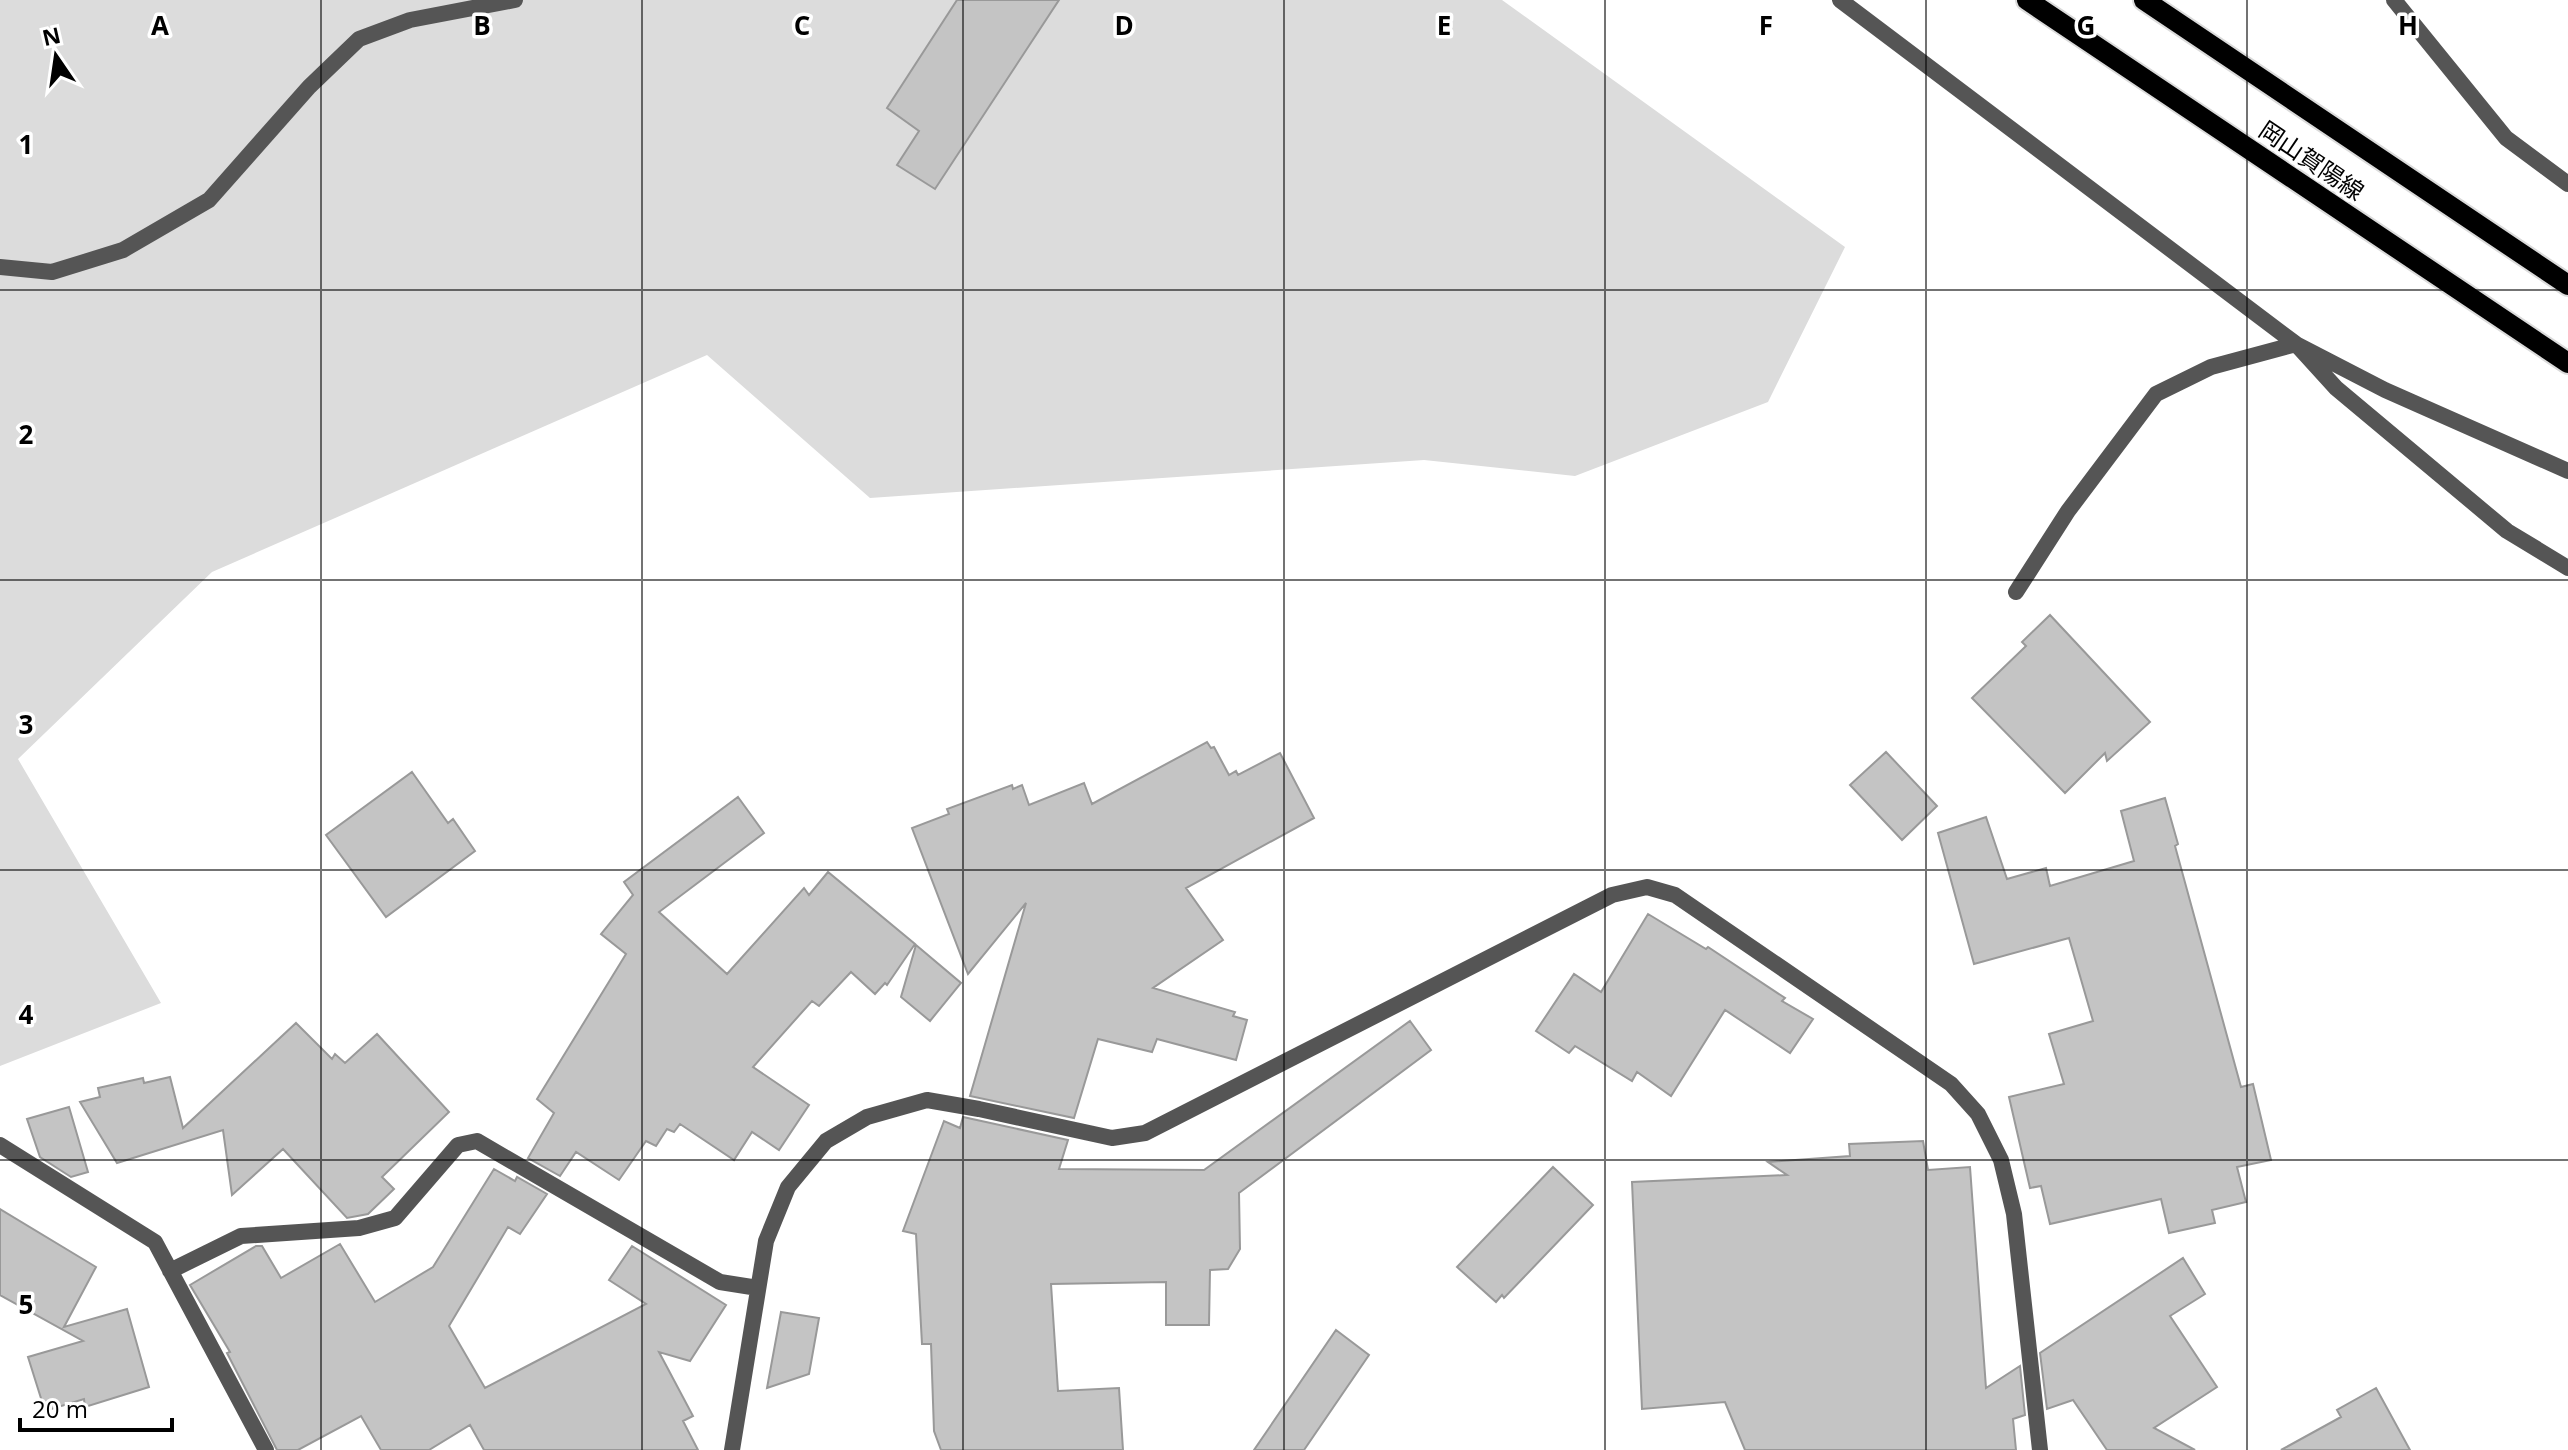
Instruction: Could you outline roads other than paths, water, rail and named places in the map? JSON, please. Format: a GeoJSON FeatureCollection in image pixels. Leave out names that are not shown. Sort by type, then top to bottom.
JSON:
{"type":"FeatureCollection","features":[{"type":"Feature","properties":{"kind":"main road","name":"岡山賀陽線"},"geometry":{"type":"LineString","coordinates":[[2027,0],[2568,363]]}},
{"type":"Feature","properties":{"kind":"main road","name":"岡山賀陽線"},"geometry":{"type":"LineString","coordinates":[[2144,0],[2568,285]]}},
{"type":"Feature","properties":{"kind":"street"},"geometry":{"type":"LineString","coordinates":[[0,267],[52,272],[123,250],[209,200],[309,87],[359,39],[410,20],[515,0]]}},
{"type":"Feature","properties":{"kind":"street"},"geometry":{"type":"LineString","coordinates":[[1840,0],[2296,344],[2385,390],[2568,471]]}},
{"type":"Feature","properties":{"kind":"street"},"geometry":{"type":"LineString","coordinates":[[2394,0],[2506,138],[2568,184]]}},
{"type":"Feature","properties":{"kind":"street"},"geometry":{"type":"LineString","coordinates":[[2296,344],[2336,388],[2507,531],[2568,568]]}},
{"type":"Feature","properties":{"kind":"street"},"geometry":{"type":"LineString","coordinates":[[2016,592],[2068,511],[2156,394],[2211,367],[2296,344]]}},
{"type":"Feature","properties":{"kind":"street"},"geometry":{"type":"LineString","coordinates":[[732,1450],[766,1241],[788,1187],[826,1141],[867,1117],[927,1100],[1112,1138],[1145,1133],[1612,895],[1647,887],[1675,895],[1888,1040],[1951,1084],[1978,1114],[2001,1160],[2014,1214],[2040,1450]]}},
{"type":"Feature","properties":{"kind":"street"},"geometry":{"type":"LineString","coordinates":[[170,1271],[241,1236],[359,1228],[395,1218],[458,1145],[477,1141],[720,1282],[758,1288]]}},
{"type":"Feature","properties":{"kind":"street"},"geometry":{"type":"LineString","coordinates":[[0,1145],[155,1242],[266,1450]]}}]}
